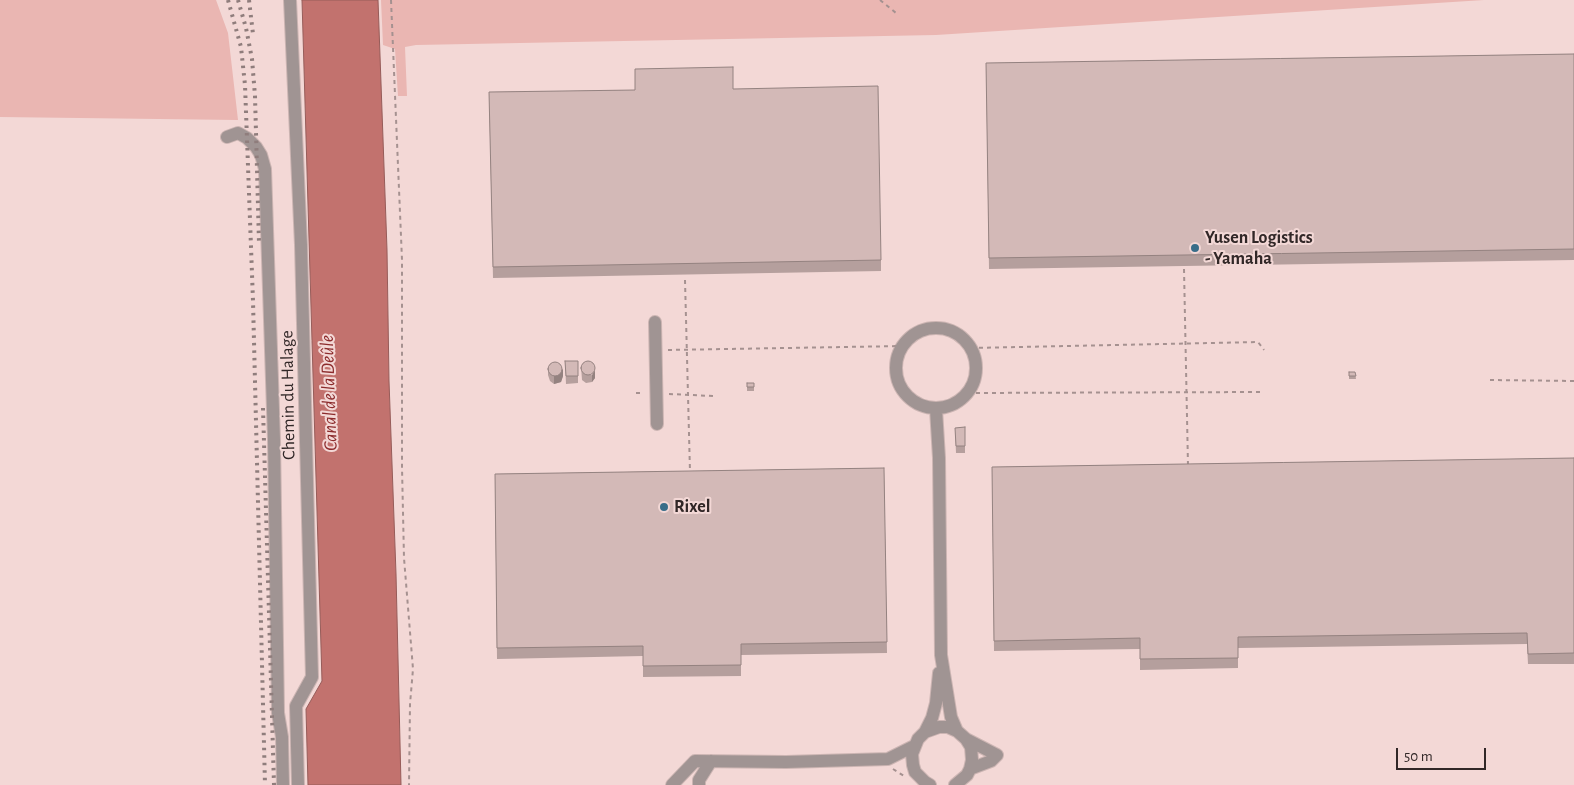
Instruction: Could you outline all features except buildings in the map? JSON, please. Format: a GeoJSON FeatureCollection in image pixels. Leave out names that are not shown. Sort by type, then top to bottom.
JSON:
{"type":"FeatureCollection","features":[{"type":"Feature","properties":{"kind":"street","name":"Chemin du Halage"},"geometry":{"type":"LineString","coordinates":[[290,0],[302,245],[312,677],[296,706],[298,785]]}},
{"type":"Feature","properties":{"kind":"street"},"geometry":{"type":"LineString","coordinates":[[227,137],[238,133],[247,138],[261,155],[265,169],[274,440],[278,713],[282,737],[283,785]]}},
{"type":"Feature","properties":{"kind":"street"},"geometry":{"type":"LineString","coordinates":[[655,322],[657,424]]}},
{"type":"Feature","properties":{"kind":"street"},"geometry":{"type":"LineString","coordinates":[[934,328],[947,329],[961,336],[971,348],[977,367],[975,379],[968,393],[957,403],[950,406],[927,408],[917,404],[905,393],[899,384],[896,372],[897,360],[902,346],[916,333],[934,328]]}},
{"type":"Feature","properties":{"kind":"street"},"geometry":{"type":"LineString","coordinates":[[912,776],[914,746],[932,718],[936,702],[941,655],[939,458],[936,408]]}},
{"type":"Feature","properties":{"kind":"street"},"geometry":{"type":"LineString","coordinates":[[941,655],[951,717],[971,747],[973,756],[967,775],[955,785]]}},
{"type":"Feature","properties":{"kind":"street"},"geometry":{"type":"LineString","coordinates":[[924,732],[939,727],[948,727],[997,755],[991,761],[970,769]]}},
{"type":"Feature","properties":{"kind":"street"},"geometry":{"type":"LineString","coordinates":[[888,759],[914,746]]}},
{"type":"Feature","properties":{"kind":"street"},"geometry":{"type":"LineString","coordinates":[[672,785],[695,761],[786,762],[888,759],[904,765],[912,776],[927,784]]}},
{"type":"Feature","properties":{"kind":"street"},"geometry":{"type":"LineString","coordinates":[[699,785],[699,780],[711,761]]}},
{"type":"Feature","properties":{"kind":"path"},"geometry":{"type":"LineString","coordinates":[[391,0],[402,260],[404,558],[413,669],[410,704],[409,785]]}},
{"type":"Feature","properties":{"kind":"path"},"geometry":{"type":"LineString","coordinates":[[880,0],[896,13]]}},
{"type":"Feature","properties":{"kind":"path"},"geometry":{"type":"LineString","coordinates":[[1184,269],[1188,468]]}},
{"type":"Feature","properties":{"kind":"path"},"geometry":{"type":"LineString","coordinates":[[686,280],[690,472]]}},
{"type":"Feature","properties":{"kind":"path"},"geometry":{"type":"LineString","coordinates":[[971,348],[1258,342],[1264,350]]}},
{"type":"Feature","properties":{"kind":"path"},"geometry":{"type":"LineString","coordinates":[[656,350],[902,346]]}},
{"type":"Feature","properties":{"kind":"path"},"geometry":{"type":"LineString","coordinates":[[1490,380],[1574,381]]}},
{"type":"Feature","properties":{"kind":"path"},"geometry":{"type":"LineString","coordinates":[[968,393],[1264,392]]}},
{"type":"Feature","properties":{"kind":"path"},"geometry":{"type":"LineString","coordinates":[[636,393],[713,396]]}},
{"type":"Feature","properties":{"kind":"path"},"geometry":{"type":"LineString","coordinates":[[888,759],[894,771],[912,776]]}},
{"type":"Feature","properties":{"kind":"shaded area"},"geometry":{"type":"Polygon","coordinates":[[[0,0],[216,0],[228,33],[238,120],[0,117],[0,0]]]}},
{"type":"Feature","properties":{"kind":"shaded area"},"geometry":{"type":"Polygon","coordinates":[[[381,0],[1484,0],[936,35],[416,45],[405,47],[407,96],[398,96],[395,49],[383,45],[381,0]]]}},
{"type":"Feature","properties":{"kind":"water","name":"Canal de la Deûle"},"geometry":{"type":"Polygon","coordinates":[[[302,0],[378,0],[387,250],[401,785],[308,785],[306,709],[322,681],[302,0]]]}},
{"type":"Feature","properties":{"kind":"railway"},"geometry":{"type":"LineString","coordinates":[[228,0],[241,47],[245,85],[253,301],[265,785]]}},
{"type":"Feature","properties":{"kind":"railway"},"geometry":{"type":"LineString","coordinates":[[238,0],[252,59],[255,96],[259,243]]}},
{"type":"Feature","properties":{"kind":"railway"},"geometry":{"type":"LineString","coordinates":[[249,0],[253,34]]}},
{"type":"Feature","properties":{"kind":"railway"},"geometry":{"type":"LineString","coordinates":[[263,408],[274,785]]}},
{"type":"Feature","properties":{"kind":"place","name":"Yusen Logistics - Yamaha"},"geometry":{"type":"Point","coordinates":[1195,248]}},
{"type":"Feature","properties":{"kind":"place","name":"Rixel"},"geometry":{"type":"Point","coordinates":[664,507]}}]}
